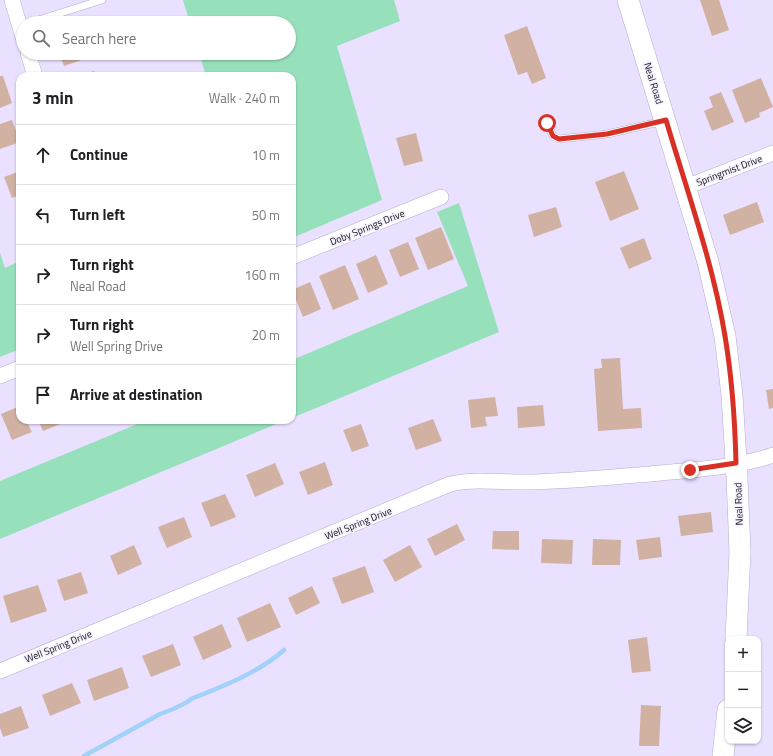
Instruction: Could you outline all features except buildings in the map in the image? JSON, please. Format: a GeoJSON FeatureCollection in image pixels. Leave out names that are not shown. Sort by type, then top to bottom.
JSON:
{"type":"FeatureCollection","features":[{"type":"Feature","properties":{"kind":"street"},"geometry":{"type":"LineString","coordinates":[[12,0],[19,16]]}},
{"type":"Feature","properties":{"kind":"street","name":"Neal Road"},"geometry":{"type":"LineString","coordinates":[[628,0],[666,120],[708,262],[725,336],[733,402],[740,552],[736,636]]}},
{"type":"Feature","properties":{"kind":"street"},"geometry":{"type":"LineString","coordinates":[[30,60],[34,72]]}},
{"type":"Feature","properties":{"kind":"street","name":"Springmist Drive"},"geometry":{"type":"LineString","coordinates":[[686,187],[773,153]]}},
{"type":"Feature","properties":{"kind":"street","name":"Doby Springs Drive"},"geometry":{"type":"LineString","coordinates":[[296,255],[441,197]]}},
{"type":"Feature","properties":{"kind":"street"},"geometry":{"type":"LineString","coordinates":[[0,376],[16,370]]}},
{"type":"Feature","properties":{"kind":"street","name":"Well Spring Drive"},"geometry":{"type":"LineString","coordinates":[[0,671],[450,484],[482,480],[531,482],[581,480],[690,470],[736,463],[773,455]]}},
{"type":"Feature","properties":{"kind":"street"},"geometry":{"type":"LineString","coordinates":[[723,756],[725,738]]}},
{"type":"Feature","properties":{"kind":"lane"},"geometry":{"type":"LineString","coordinates":[[57,16],[102,0]]}},
{"type":"Feature","properties":{"kind":"lane"},"geometry":{"type":"LineString","coordinates":[[547,123],[553,136],[559,139],[607,134],[666,120]]}},
{"type":"Feature","properties":{"kind":"green space"},"geometry":{"type":"Polygon","coordinates":[[[183,0],[394,0],[400,21],[337,46],[382,200],[296,236],[296,72],[205,72],[201,60],[296,60],[296,16],[188,16],[183,0]]]}},
{"type":"Feature","properties":{"kind":"green space"},"geometry":{"type":"Polygon","coordinates":[[[459,203],[499,332],[296,416],[296,358],[468,286],[437,212],[459,203]]]}},
{"type":"Feature","properties":{"kind":"green space"},"geometry":{"type":"Polygon","coordinates":[[[0,253],[5,268],[16,263],[16,351],[0,357],[0,253]]]}},
{"type":"Feature","properties":{"kind":"green space"},"geometry":{"type":"Polygon","coordinates":[[[137,424],[276,424],[0,539],[0,481],[137,424]]]}},
{"type":"Feature","properties":{"kind":"waterway"},"geometry":{"type":"LineString","coordinates":[[84,756],[160,714],[252,672],[284,650]]}},
{"type":"Feature","properties":{"kind":"route"},"geometry":{"type":"LineString","coordinates":[[547,123],[553,136],[559,139],[607,134],[666,120],[708,262],[718,304],[725,336],[735,430],[736,463],[690,470]]}}]}
